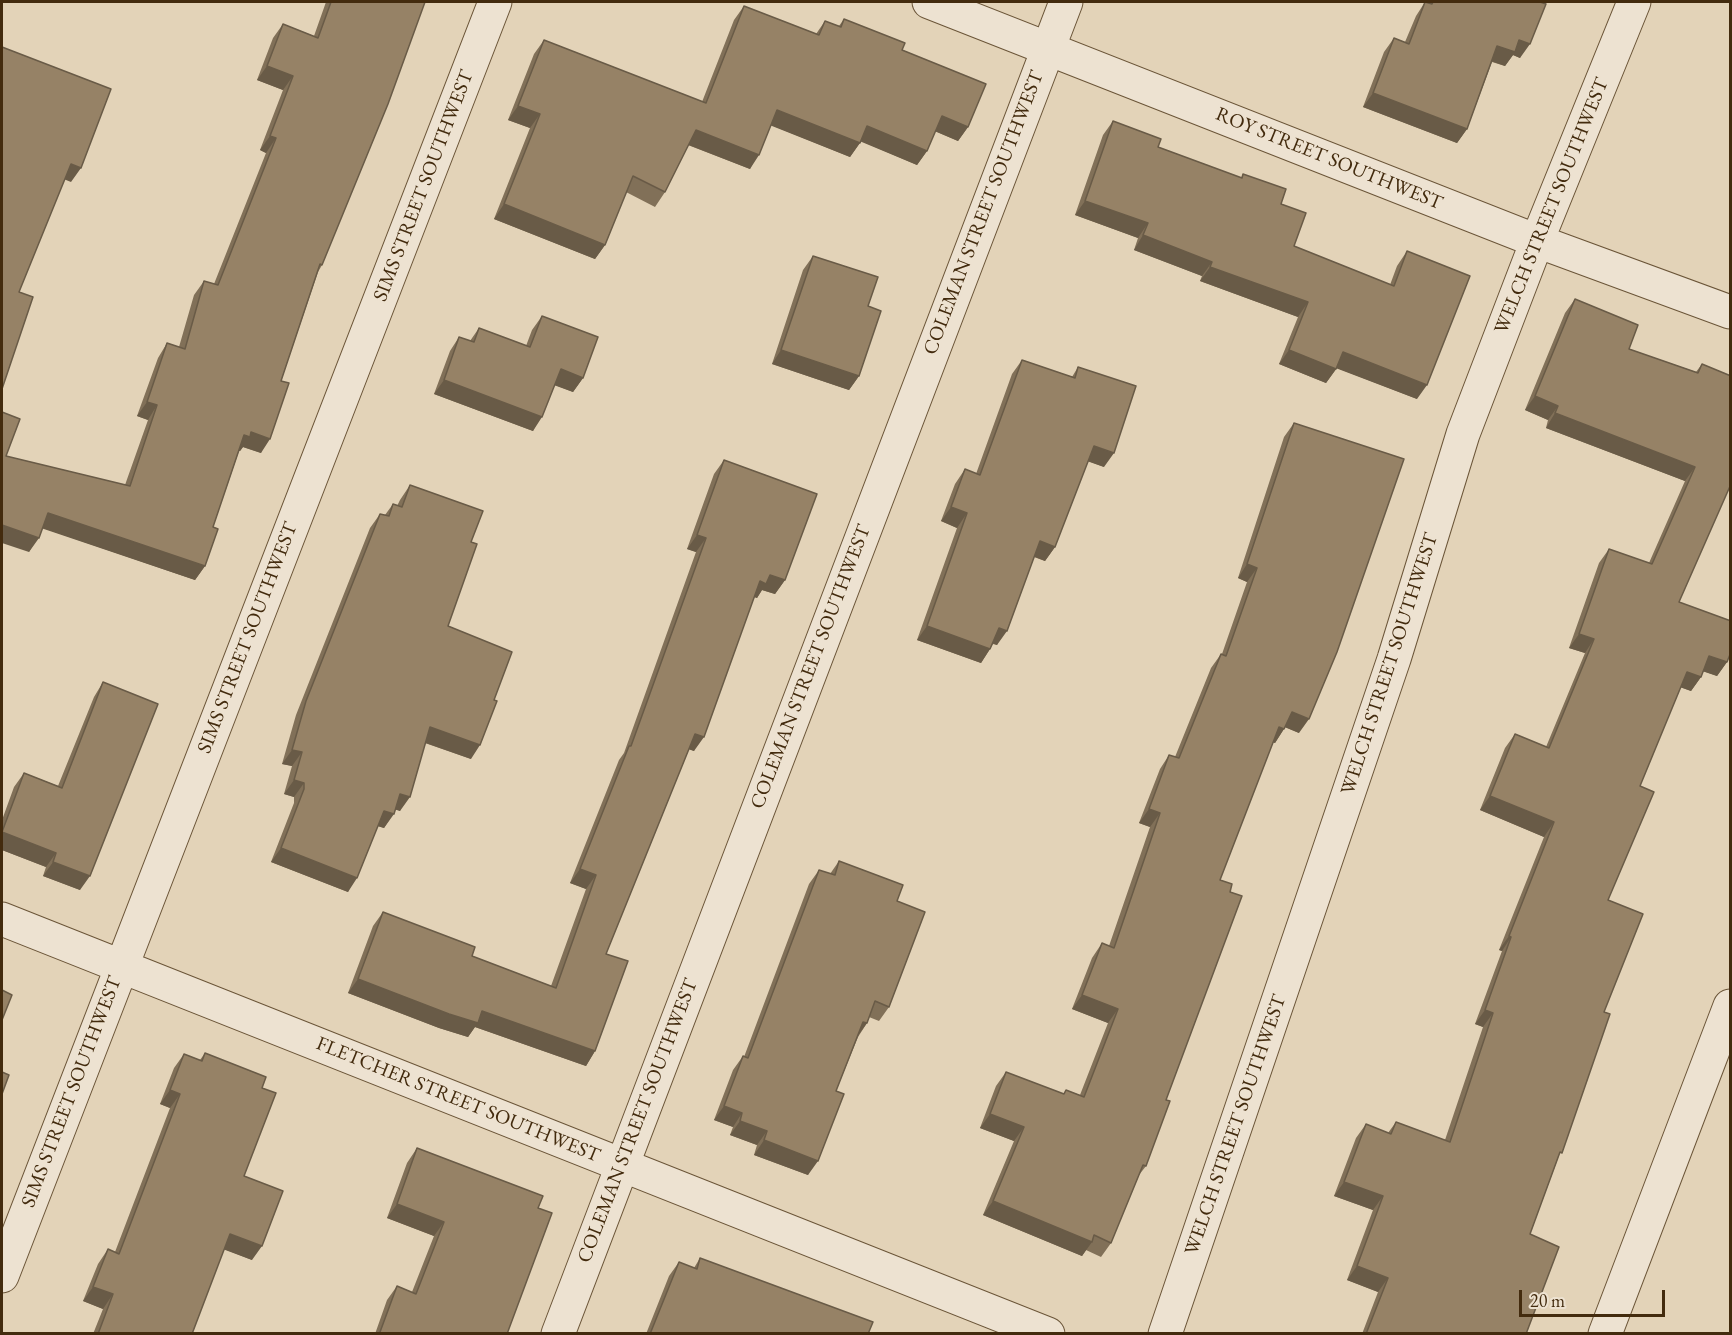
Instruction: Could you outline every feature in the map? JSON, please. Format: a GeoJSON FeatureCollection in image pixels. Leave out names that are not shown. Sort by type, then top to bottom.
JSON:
{"type":"FeatureCollection","features":[{"type":"Feature","properties":{"kind":"street","name":"SIMS STREET SOUTHWEST"},"geometry":{"type":"LineString","coordinates":[[2,1276],[120,966],[495,2]]}},
{"type":"Feature","properties":{"kind":"street","name":"ROY STREET SOUTHWEST"},"geometry":{"type":"LineString","coordinates":[[929,2],[1537,241],[1731,312]]}},
{"type":"Feature","properties":{"kind":"street","name":"COLEMAN STREET SOUTHWEST"},"geometry":{"type":"LineString","coordinates":[[558,1334],[1066,2]]}},
{"type":"Feature","properties":{"kind":"street","name":"WELCH STREET SOUTHWEST"},"geometry":{"type":"LineString","coordinates":[[1165,1334],[1394,659],[1462,434],[1634,2]]}},
{"type":"Feature","properties":{"kind":"street","name":"FLETCHER STREET SOUTHWEST"},"geometry":{"type":"LineString","coordinates":[[2,919],[1048,1334]]}},
{"type":"Feature","properties":{"kind":"street"},"geometry":{"type":"LineString","coordinates":[[1605,1334],[1731,1005]]}},
{"type":"Feature","properties":{"kind":"building"},"geometry":{"type":"Polygon","coordinates":[[[331,2],[425,2],[388,104],[322,265],[320,264],[281,381],[289,383],[270,439],[251,432],[250,437],[244,435],[213,527],[218,529],[205,566],[48,513],[39,538],[2,525],[2,412],[20,419],[6,456],[130,486],[157,405],[147,402],[167,343],[185,349],[204,281],[218,285],[276,138],[270,136],[293,76],[267,66],[283,24],[318,38],[331,2]]]}},
{"type":"Feature","properties":{"kind":"building"},"geometry":{"type":"Polygon","coordinates":[[[1425,2],[1432,4],[1433,2],[1540,2],[1546,4],[1530,44],[1519,40],[1515,52],[1497,46],[1467,129],[1373,93],[1394,38],[1409,44],[1425,2]]]}},
{"type":"Feature","properties":{"kind":"building"},"geometry":{"type":"Polygon","coordinates":[[[744,6],[819,35],[825,21],[841,27],[844,19],[905,43],[902,50],[986,84],[968,127],[942,116],[927,151],[867,126],[860,143],[777,110],[759,155],[696,130],[665,192],[633,176],[605,245],[504,204],[540,114],[518,106],[544,40],[706,103],[744,6]]]}},
{"type":"Feature","properties":{"kind":"building"},"geometry":{"type":"Polygon","coordinates":[[[2,47],[111,89],[81,168],[71,164],[19,292],[33,297],[2,389],[2,47]]]}},
{"type":"Feature","properties":{"kind":"building"},"geometry":{"type":"Polygon","coordinates":[[[1113,121],[1161,139],[1158,147],[1242,178],[1243,174],[1286,189],[1281,204],[1306,213],[1294,246],[1394,286],[1407,251],[1470,276],[1427,385],[1343,352],[1336,369],[1289,350],[1308,302],[1210,267],[1212,262],[1143,235],[1148,223],[1085,201],[1113,121]]]}},
{"type":"Feature","properties":{"kind":"building"},"geometry":{"type":"Polygon","coordinates":[[[813,256],[878,277],[868,306],[881,311],[859,376],[781,350],[813,256]]]}},
{"type":"Feature","properties":{"kind":"building"},"geometry":{"type":"Polygon","coordinates":[[[1575,299],[1638,325],[1629,349],[1698,373],[1702,364],[1731,376],[1731,484],[1679,602],[1731,621],[1731,652],[1727,662],[1709,656],[1701,677],[1687,672],[1640,786],[1654,792],[1608,900],[1643,914],[1604,1012],[1610,1014],[1562,1153],[1560,1152],[1530,1234],[1559,1247],[1526,1334],[1366,1334],[1388,1278],[1357,1266],[1383,1196],[1344,1182],[1366,1124],[1391,1134],[1396,1122],[1450,1142],[1493,1013],[1485,1010],[1511,937],[1509,936],[1554,822],[1490,796],[1515,734],[1549,748],[1594,639],[1579,634],[1609,549],[1652,564],[1695,467],[1555,413],[1558,406],[1535,396],[1575,299]]]}},
{"type":"Feature","properties":{"kind":"building"},"geometry":{"type":"Polygon","coordinates":[[[542,316],[598,337],[583,378],[561,369],[542,417],[444,380],[459,337],[474,342],[479,328],[530,347],[542,316]]]}},
{"type":"Feature","properties":{"kind":"building"},"geometry":{"type":"Polygon","coordinates":[[[1022,360],[1075,378],[1078,367],[1136,386],[1114,453],[1094,446],[1055,547],[1040,541],[1007,631],[999,628],[990,649],[927,626],[967,513],[951,507],[965,469],[980,475],[1022,360]]]}},
{"type":"Feature","properties":{"kind":"building"},"geometry":{"type":"Polygon","coordinates":[[[1294,423],[1404,459],[1337,652],[1309,719],[1292,712],[1284,729],[1279,727],[1220,880],[1232,884],[1230,892],[1242,896],[1166,1100],[1170,1101],[1146,1166],[1143,1165],[1111,1243],[1094,1235],[1092,1242],[993,1201],[1024,1127],[990,1114],[1006,1072],[1064,1094],[1066,1090],[1084,1097],[1118,1009],[1082,995],[1102,943],[1114,948],[1160,813],[1149,809],[1169,755],[1179,758],[1221,654],[1226,656],[1257,568],[1247,564],[1294,423]]]}},
{"type":"Feature","properties":{"kind":"building"},"geometry":{"type":"Polygon","coordinates":[[[724,460],[817,494],[785,580],[770,575],[766,584],[760,581],[704,737],[695,734],[606,954],[628,961],[595,1051],[482,1011],[478,1023],[358,979],[383,912],[475,947],[472,956],[556,988],[596,875],[580,869],[629,746],[631,746],[706,538],[697,535],[724,460]]]}},
{"type":"Feature","properties":{"kind":"building"},"geometry":{"type":"Polygon","coordinates":[[[410,485],[483,511],[471,542],[477,544],[448,626],[512,652],[480,745],[430,727],[410,797],[400,794],[394,814],[384,811],[357,878],[281,848],[304,789],[304,783],[294,780],[302,752],[292,750],[306,701],[380,514],[389,516],[393,504],[402,507],[410,485]]]}},
{"type":"Feature","properties":{"kind":"building"},"geometry":{"type":"Polygon","coordinates":[[[103,682],[158,704],[90,876],[53,862],[56,853],[2,832],[24,773],[62,788],[103,682]]]}},
{"type":"Feature","properties":{"kind":"building"},"geometry":{"type":"Polygon","coordinates":[[[839,861],[903,885],[897,901],[925,912],[889,1007],[875,1001],[867,1023],[863,1022],[836,1091],[844,1094],[818,1161],[764,1140],[767,1131],[740,1121],[742,1113],[724,1106],[743,1056],[748,1058],[819,870],[835,875],[839,861]]]}},
{"type":"Feature","properties":{"kind":"building"},"geometry":{"type":"Polygon","coordinates":[[[2,990],[12,995],[2,1020],[2,990]]]}},
{"type":"Feature","properties":{"kind":"building"},"geometry":{"type":"Polygon","coordinates":[[[205,1053],[266,1077],[262,1088],[276,1093],[244,1176],[283,1191],[262,1246],[230,1234],[192,1334],[98,1334],[113,1294],[93,1287],[108,1249],[119,1254],[180,1094],[170,1090],[184,1054],[202,1061],[205,1053]]]}},
{"type":"Feature","properties":{"kind":"building"},"geometry":{"type":"Polygon","coordinates":[[[2,1072],[9,1075],[2,1094],[2,1072]]]}},
{"type":"Feature","properties":{"kind":"building"},"geometry":{"type":"Polygon","coordinates":[[[417,1148],[543,1196],[538,1208],[552,1213],[507,1334],[383,1334],[380,1332],[397,1286],[416,1294],[444,1222],[397,1204],[417,1148]]]}},
{"type":"Feature","properties":{"kind":"building"},"geometry":{"type":"Polygon","coordinates":[[[700,1258],[873,1322],[868,1334],[650,1334],[679,1262],[697,1269],[700,1258]]]}}]}
